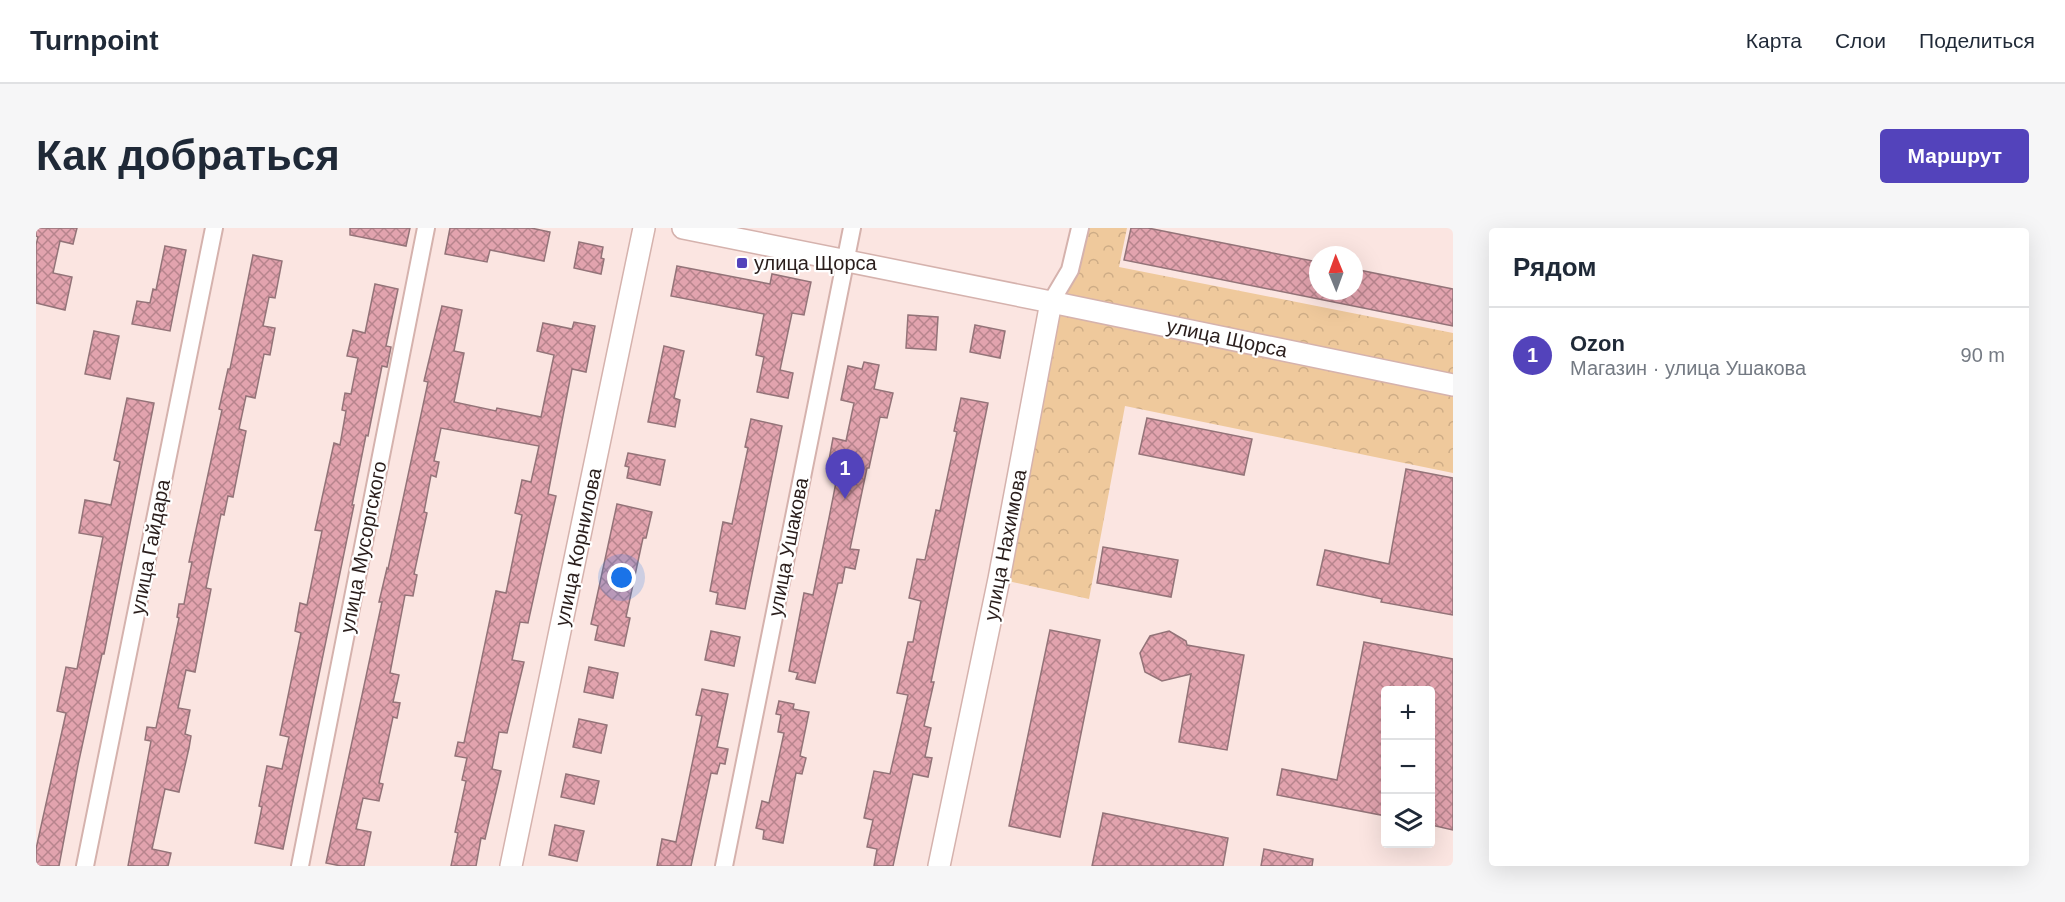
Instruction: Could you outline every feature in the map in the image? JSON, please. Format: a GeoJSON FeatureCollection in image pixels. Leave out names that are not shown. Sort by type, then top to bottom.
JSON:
{"type":"FeatureCollection","features":[{"type":"Feature","properties":{"kind":"street","name":"улица Гайдара"},"geometry":{"type":"LineString","coordinates":[[85,866],[214,228]]}},
{"type":"Feature","properties":{"kind":"street","name":"улица Мусоргского"},"geometry":{"type":"LineString","coordinates":[[300,866],[426,228]]}},
{"type":"Feature","properties":{"kind":"street","name":"улица Корнилова"},"geometry":{"type":"LineString","coordinates":[[511,866],[644,228]]}},
{"type":"Feature","properties":{"kind":"street","name":"улица Щорса"},"geometry":{"type":"LineString","coordinates":[[683,228],[1453,385]]}},
{"type":"Feature","properties":{"kind":"street","name":"улица Ушакова"},"geometry":{"type":"LineString","coordinates":[[724,866],[852,228]]}},
{"type":"Feature","properties":{"kind":"street","name":"улица Нахимова"},"geometry":{"type":"LineString","coordinates":[[939,866],[999,579],[1051,302],[1070,270],[1080,228]]}},
{"type":"Feature","properties":{"kind":"green space"},"geometry":{"type":"Polygon","coordinates":[[[1080,228],[1127,228],[1119,267],[1453,333],[1453,473],[1125,406],[1089,599],[999,579],[1051,302],[1080,228]]]}},
{"type":"Feature","properties":{"kind":"building"},"geometry":{"type":"Polygon","coordinates":[[[36,228],[77,228],[73,244],[60,241],[53,273],[72,277],[65,310],[36,303],[38,237],[36,228]]]}},
{"type":"Feature","properties":{"kind":"building"},"geometry":{"type":"Polygon","coordinates":[[[350,228],[410,228],[406,246],[350,235],[350,228]]]}},
{"type":"Feature","properties":{"kind":"building"},"geometry":{"type":"Polygon","coordinates":[[[450,228],[531,228],[550,232],[544,261],[490,250],[487,262],[445,254],[450,228]]]}},
{"type":"Feature","properties":{"kind":"building"},"geometry":{"type":"Polygon","coordinates":[[[1131,228],[1148,228],[1309,260],[1309,297],[1124,260],[1131,228]]]}},
{"type":"Feature","properties":{"kind":"building"},"geometry":{"type":"Polygon","coordinates":[[[579,242],[603,247],[601,258],[604,259],[601,274],[574,268],[579,242]]]}},
{"type":"Feature","properties":{"kind":"building"},"geometry":{"type":"Polygon","coordinates":[[[165,246],[186,250],[170,331],[132,324],[137,301],[150,303],[153,289],[156,290],[165,246]]]}},
{"type":"Feature","properties":{"kind":"building"},"geometry":{"type":"Polygon","coordinates":[[[253,255],[282,261],[275,298],[269,297],[263,326],[275,328],[270,355],[264,354],[255,398],[246,396],[239,429],[246,431],[233,497],[228,496],[224,515],[221,514],[206,588],[211,589],[195,672],[186,670],[178,708],[190,710],[185,734],[191,736],[189,748],[179,792],[165,789],[152,849],[171,853],[168,866],[128,866],[151,741],[145,740],[147,727],[156,728],[179,618],[177,617],[179,604],[184,604],[192,562],[189,562],[222,410],[219,409],[228,369],[230,369],[253,255]]]}},
{"type":"Feature","properties":{"kind":"building"},"geometry":{"type":"Polygon","coordinates":[[[677,266],[770,284],[772,274],[811,282],[804,315],[792,313],[780,370],[793,373],[788,398],[757,392],[764,357],[756,355],[764,314],[671,296],[677,266]]]}},
{"type":"Feature","properties":{"kind":"building"},"geometry":{"type":"Polygon","coordinates":[[[1363,271],[1453,289],[1453,326],[1323,300],[1363,300],[1363,271]]]}},
{"type":"Feature","properties":{"kind":"building"},"geometry":{"type":"Polygon","coordinates":[[[375,284],[398,289],[386,346],[391,347],[387,367],[382,366],[368,436],[366,435],[352,505],[354,505],[283,849],[255,843],[262,807],[259,806],[267,766],[282,769],[289,737],[280,735],[301,633],[295,631],[300,603],[307,605],[322,531],[315,530],[334,443],[340,445],[346,411],[342,410],[345,393],[351,394],[358,358],[347,356],[353,330],[365,333],[375,284]]]}},
{"type":"Feature","properties":{"kind":"building"},"geometry":{"type":"Polygon","coordinates":[[[442,306],[462,310],[454,351],[464,353],[454,402],[541,417],[554,355],[537,351],[543,323],[572,329],[574,322],[595,326],[586,372],[572,369],[548,494],[556,496],[528,623],[520,622],[512,660],[524,662],[507,733],[499,732],[492,769],[501,771],[485,839],[481,838],[476,866],[451,866],[458,833],[455,832],[466,781],[462,780],[467,758],[455,756],[458,742],[464,743],[496,591],[506,593],[522,515],[515,513],[522,480],[531,482],[539,446],[441,428],[434,461],[439,462],[436,477],[431,475],[424,512],[427,513],[414,574],[417,575],[413,596],[405,595],[390,673],[399,675],[393,702],[400,703],[397,718],[393,717],[379,783],[383,784],[379,801],[363,798],[356,829],[371,832],[364,866],[341,866],[326,863],[382,602],[379,602],[428,382],[424,381],[442,306]]]}},
{"type":"Feature","properties":{"kind":"building"},"geometry":{"type":"Polygon","coordinates":[[[908,315],[938,317],[936,350],[906,348],[908,315]]]}},
{"type":"Feature","properties":{"kind":"building"},"geometry":{"type":"Polygon","coordinates":[[[975,325],[1005,331],[1000,358],[970,352],[975,325]]]}},
{"type":"Feature","properties":{"kind":"building"},"geometry":{"type":"Polygon","coordinates":[[[94,331],[119,336],[110,379],[85,374],[94,331]]]}},
{"type":"Feature","properties":{"kind":"building"},"geometry":{"type":"Polygon","coordinates":[[[664,346],[684,351],[674,398],[680,400],[675,427],[648,422],[664,346]]]}},
{"type":"Feature","properties":{"kind":"building"},"geometry":{"type":"Polygon","coordinates":[[[864,362],[879,365],[874,389],[893,393],[887,418],[880,417],[869,468],[867,468],[850,549],[859,550],[855,569],[845,567],[842,583],[838,583],[815,683],[796,679],[798,673],[789,671],[804,593],[813,595],[840,462],[829,460],[833,438],[846,441],[854,403],[841,400],[848,366],[862,369],[864,362]]]}},
{"type":"Feature","properties":{"kind":"building"},"geometry":{"type":"Polygon","coordinates":[[[127,398],[154,403],[59,866],[36,866],[36,849],[66,713],[57,711],[66,667],[77,669],[103,537],[79,533],[85,500],[111,505],[120,462],[114,460],[127,398]]]}},
{"type":"Feature","properties":{"kind":"building"},"geometry":{"type":"Polygon","coordinates":[[[961,398],[988,403],[924,726],[931,728],[925,757],[932,758],[928,777],[913,774],[893,866],[874,866],[877,849],[867,847],[873,820],[864,818],[874,771],[890,774],[908,695],[897,693],[908,642],[913,642],[921,601],[909,598],[917,559],[925,560],[936,510],[940,511],[957,432],[954,431],[961,398]]]}},
{"type":"Feature","properties":{"kind":"building"},"geometry":{"type":"Polygon","coordinates":[[[1147,418],[1252,439],[1244,475],[1139,454],[1147,418]]]}},
{"type":"Feature","properties":{"kind":"building"},"geometry":{"type":"Polygon","coordinates":[[[751,419],[782,426],[745,609],[716,604],[718,593],[710,591],[723,522],[732,524],[748,448],[745,447],[751,419]]]}},
{"type":"Feature","properties":{"kind":"building"},"geometry":{"type":"Polygon","coordinates":[[[628,453],[665,460],[660,485],[627,478],[629,467],[625,466],[628,453]]]}},
{"type":"Feature","properties":{"kind":"building"},"geometry":{"type":"Polygon","coordinates":[[[1406,469],[1453,478],[1453,615],[1381,602],[1382,599],[1317,585],[1325,550],[1389,564],[1406,469]]]}},
{"type":"Feature","properties":{"kind":"building"},"geometry":{"type":"Polygon","coordinates":[[[617,504],[652,512],[646,538],[643,538],[626,617],[630,618],[624,646],[595,640],[598,626],[591,624],[617,504]]]}},
{"type":"Feature","properties":{"kind":"building"},"geometry":{"type":"Polygon","coordinates":[[[1103,547],[1178,560],[1171,597],[1097,583],[1103,547]]]}},
{"type":"Feature","properties":{"kind":"building"},"geometry":{"type":"Polygon","coordinates":[[[1050,630],[1100,640],[1060,837],[1009,826],[1050,630]]]}},
{"type":"Feature","properties":{"kind":"building"},"geometry":{"type":"Polygon","coordinates":[[[711,631],[740,637],[734,666],[705,660],[711,631]]]}},
{"type":"Feature","properties":{"kind":"building"},"geometry":{"type":"Polygon","coordinates":[[[1169,631],[1186,641],[1187,645],[1244,655],[1227,750],[1179,742],[1191,674],[1162,681],[1145,672],[1140,653],[1150,636],[1169,631]]]}},
{"type":"Feature","properties":{"kind":"building"},"geometry":{"type":"Polygon","coordinates":[[[1364,642],[1453,659],[1453,830],[1435,826],[1435,686],[1381,686],[1381,815],[1277,795],[1282,769],[1337,780],[1364,642]]]}},
{"type":"Feature","properties":{"kind":"building"},"geometry":{"type":"Polygon","coordinates":[[[589,667],[618,673],[613,698],[584,692],[589,667]]]}},
{"type":"Feature","properties":{"kind":"building"},"geometry":{"type":"Polygon","coordinates":[[[702,689],[728,694],[717,747],[728,749],[725,764],[720,763],[717,774],[711,773],[691,866],[657,866],[662,839],[676,842],[702,716],[696,715],[702,689]]]}},
{"type":"Feature","properties":{"kind":"building"},"geometry":{"type":"Polygon","coordinates":[[[779,701],[794,704],[793,709],[809,712],[800,756],[806,758],[802,774],[796,773],[783,843],[763,839],[764,830],[756,828],[762,801],[769,803],[784,733],[778,732],[781,715],[776,714],[779,701]]]}},
{"type":"Feature","properties":{"kind":"building"},"geometry":{"type":"Polygon","coordinates":[[[579,719],[607,725],[601,753],[573,747],[579,719]]]}},
{"type":"Feature","properties":{"kind":"building"},"geometry":{"type":"Polygon","coordinates":[[[566,774],[599,781],[594,804],[561,797],[566,774]]]}},
{"type":"Feature","properties":{"kind":"building"},"geometry":{"type":"Polygon","coordinates":[[[1103,813],[1228,838],[1223,866],[1092,866],[1103,813]]]}},
{"type":"Feature","properties":{"kind":"building"},"geometry":{"type":"Polygon","coordinates":[[[555,825],[584,831],[577,861],[549,855],[555,825]]]}},
{"type":"Feature","properties":{"kind":"building"},"geometry":{"type":"Polygon","coordinates":[[[1264,849],[1313,859],[1312,866],[1261,866],[1264,849]]]}},
{"type":"Feature","properties":{"kind":"place","name":"улица Щорса"},"geometry":{"type":"Point","coordinates":[742,263]}},
{"type":"Feature","properties":{"kind":"place","name":"Ozon"},"geometry":{"type":"Point","coordinates":[845,499]}}]}
